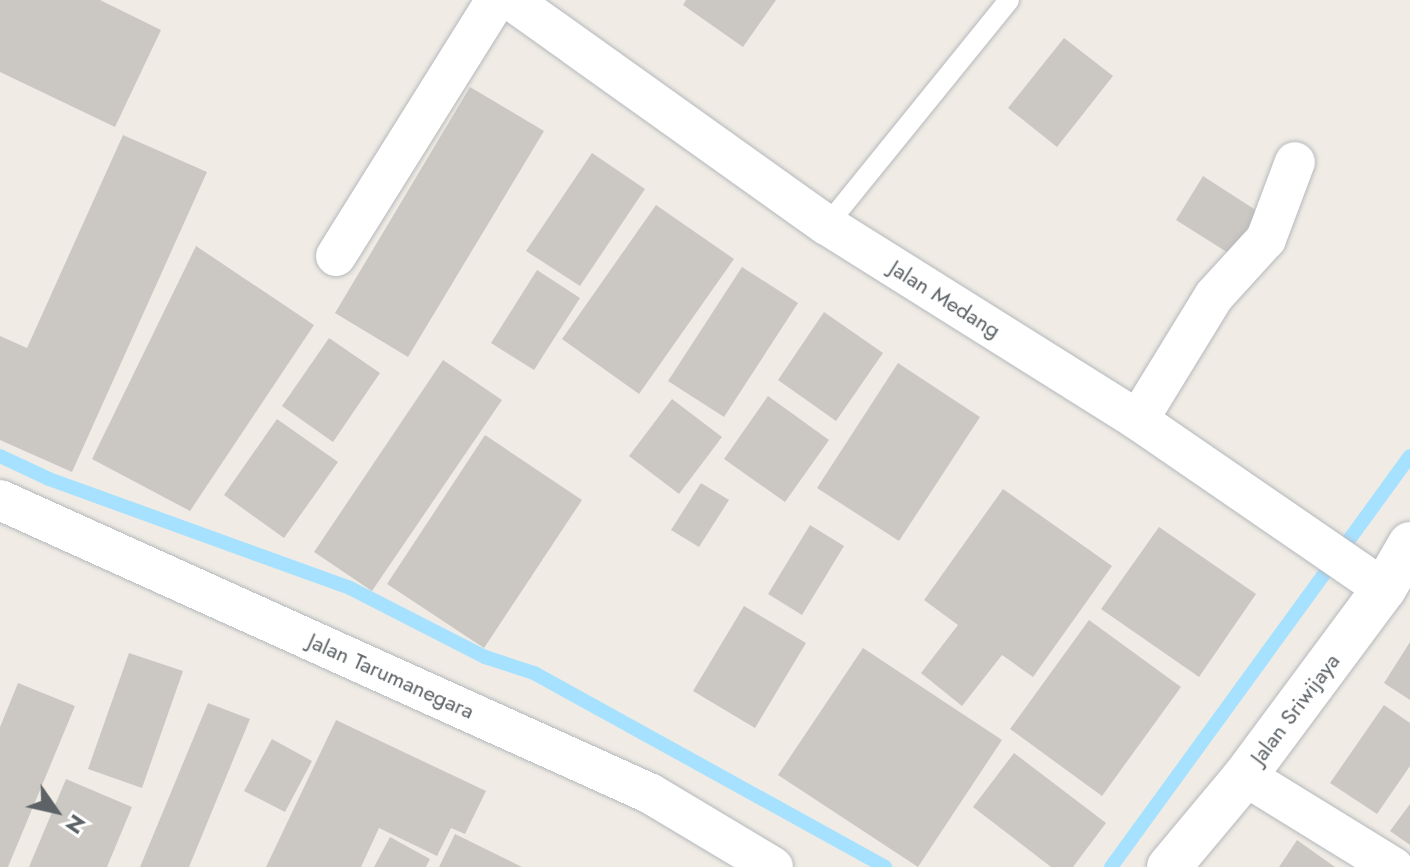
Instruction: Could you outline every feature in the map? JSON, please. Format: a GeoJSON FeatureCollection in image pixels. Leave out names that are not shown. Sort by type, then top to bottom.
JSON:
{"type":"FeatureCollection","features":[{"type":"Feature","properties":{"kind":"main road","name":"Jalan Sriwijaya"},"geometry":{"type":"LineString","coordinates":[[1169,867],[1245,776],[1384,589],[1410,544]]}},
{"type":"Feature","properties":{"kind":"street"},"geometry":{"type":"LineString","coordinates":[[336,256],[496,0]]}},
{"type":"Feature","properties":{"kind":"street","name":"Jalan Medang"},"geometry":{"type":"LineString","coordinates":[[511,0],[827,225],[1138,420],[1384,589]]}},
{"type":"Feature","properties":{"kind":"street"},"geometry":{"type":"LineString","coordinates":[[1138,420],[1214,296],[1266,239],[1295,162]]}},
{"type":"Feature","properties":{"kind":"street","name":"Jalan Tarumanegara"},"geometry":{"type":"LineString","coordinates":[[0,500],[651,794],[773,867]]}},
{"type":"Feature","properties":{"kind":"street"},"geometry":{"type":"LineString","coordinates":[[1245,776],[1393,867]]}},
{"type":"Feature","properties":{"kind":"lane"},"geometry":{"type":"LineString","coordinates":[[827,225],[1009,0]]}},
{"type":"Feature","properties":{"kind":"building"},"geometry":{"type":"Polygon","coordinates":[[[0,0],[100,0],[161,30],[115,127],[0,72],[0,0]]]}},
{"type":"Feature","properties":{"kind":"building"},"geometry":{"type":"Polygon","coordinates":[[[686,0],[776,0],[743,47],[683,5],[686,0]]]}},
{"type":"Feature","properties":{"kind":"building"},"geometry":{"type":"Polygon","coordinates":[[[1064,38],[1113,76],[1057,147],[1008,108],[1064,38]]]}},
{"type":"Feature","properties":{"kind":"building"},"geometry":{"type":"Polygon","coordinates":[[[470,87],[544,131],[408,357],[335,313],[470,87]]]}},
{"type":"Feature","properties":{"kind":"building"},"geometry":{"type":"Polygon","coordinates":[[[123,135],[207,172],[72,472],[0,440],[0,336],[27,348],[123,135]]]}},
{"type":"Feature","properties":{"kind":"building"},"geometry":{"type":"Polygon","coordinates":[[[592,153],[645,189],[580,286],[526,251],[592,153]]]}},
{"type":"Feature","properties":{"kind":"building"},"geometry":{"type":"Polygon","coordinates":[[[1203,176],[1268,218],[1241,261],[1176,220],[1203,176]]]}},
{"type":"Feature","properties":{"kind":"building"},"geometry":{"type":"Polygon","coordinates":[[[656,205],[734,259],[639,394],[562,339],[656,205]]]}},
{"type":"Feature","properties":{"kind":"building"},"geometry":{"type":"Polygon","coordinates":[[[196,246],[314,325],[190,511],[92,459],[196,246]]]}},
{"type":"Feature","properties":{"kind":"building"},"geometry":{"type":"Polygon","coordinates":[[[742,267],[798,303],[724,417],[668,381],[742,267]]]}},
{"type":"Feature","properties":{"kind":"building"},"geometry":{"type":"Polygon","coordinates":[[[537,270],[580,298],[534,370],[491,343],[537,270]]]}},
{"type":"Feature","properties":{"kind":"building"},"geometry":{"type":"Polygon","coordinates":[[[824,312],[883,353],[836,421],[778,380],[824,312]]]}},
{"type":"Feature","properties":{"kind":"building"},"geometry":{"type":"Polygon","coordinates":[[[329,338],[380,373],[333,442],[282,406],[329,338]]]}},
{"type":"Feature","properties":{"kind":"building"},"geometry":{"type":"Polygon","coordinates":[[[443,360],[502,400],[372,591],[314,552],[443,360]]]}},
{"type":"Feature","properties":{"kind":"building"},"geometry":{"type":"Polygon","coordinates":[[[898,363],[980,417],[899,541],[817,488],[898,363]]]}},
{"type":"Feature","properties":{"kind":"building"},"geometry":{"type":"Polygon","coordinates":[[[768,396],[829,440],[785,502],[724,459],[768,396]]]}},
{"type":"Feature","properties":{"kind":"building"},"geometry":{"type":"Polygon","coordinates":[[[672,399],[722,437],[679,494],[629,456],[672,399]]]}},
{"type":"Feature","properties":{"kind":"building"},"geometry":{"type":"Polygon","coordinates":[[[277,419],[338,462],[284,538],[224,495],[277,419]]]}},
{"type":"Feature","properties":{"kind":"building"},"geometry":{"type":"Polygon","coordinates":[[[485,435],[582,500],[484,648],[387,584],[485,435]]]}},
{"type":"Feature","properties":{"kind":"building"},"geometry":{"type":"Polygon","coordinates":[[[701,483],[729,500],[699,547],[671,530],[701,483]]]}},
{"type":"Feature","properties":{"kind":"building"},"geometry":{"type":"Polygon","coordinates":[[[1003,489],[1112,566],[1033,677],[1002,655],[962,706],[921,673],[958,625],[924,600],[1003,489]]]}},
{"type":"Feature","properties":{"kind":"building"},"geometry":{"type":"Polygon","coordinates":[[[810,525],[844,546],[802,615],[768,594],[810,525]]]}},
{"type":"Feature","properties":{"kind":"building"},"geometry":{"type":"Polygon","coordinates":[[[1159,527],[1256,594],[1199,677],[1101,609],[1159,527]]]}},
{"type":"Feature","properties":{"kind":"building"},"geometry":{"type":"Polygon","coordinates":[[[744,606],[806,643],[755,728],[693,691],[744,606]]]}},
{"type":"Feature","properties":{"kind":"building"},"geometry":{"type":"Polygon","coordinates":[[[1089,620],[1181,687],[1102,796],[1010,729],[1089,620]]]}},
{"type":"Feature","properties":{"kind":"building"},"geometry":{"type":"Polygon","coordinates":[[[1410,642],[1410,700],[1384,683],[1410,642]]]}},
{"type":"Feature","properties":{"kind":"building"},"geometry":{"type":"Polygon","coordinates":[[[863,648],[1002,740],[918,867],[778,775],[863,648]]]}},
{"type":"Feature","properties":{"kind":"building"},"geometry":{"type":"Polygon","coordinates":[[[129,653],[183,671],[142,788],[88,769],[129,653]]]}},
{"type":"Feature","properties":{"kind":"building"},"geometry":{"type":"Polygon","coordinates":[[[18,683],[75,706],[8,867],[0,867],[0,727],[18,683]]]}},
{"type":"Feature","properties":{"kind":"building"},"geometry":{"type":"Polygon","coordinates":[[[208,703],[250,719],[189,867],[140,867],[208,703]]]}},
{"type":"Feature","properties":{"kind":"building"},"geometry":{"type":"Polygon","coordinates":[[[1384,705],[1410,723],[1410,766],[1377,814],[1330,783],[1384,705]]]}},
{"type":"Feature","properties":{"kind":"building"},"geometry":{"type":"Polygon","coordinates":[[[336,720],[486,791],[465,834],[451,828],[437,856],[379,828],[361,867],[266,867],[336,720]]]}},
{"type":"Feature","properties":{"kind":"building"},"geometry":{"type":"Polygon","coordinates":[[[272,739],[312,761],[285,812],[244,791],[272,739]]]}},
{"type":"Feature","properties":{"kind":"building"},"geometry":{"type":"Polygon","coordinates":[[[1014,753],[1106,823],[1073,867],[1051,867],[973,807],[1014,753]]]}},
{"type":"Feature","properties":{"kind":"building"},"geometry":{"type":"Polygon","coordinates":[[[66,779],[132,807],[107,867],[29,867],[66,779]]]}},
{"type":"Feature","properties":{"kind":"building"},"geometry":{"type":"Polygon","coordinates":[[[1410,804],[1410,845],[1390,831],[1410,804]]]}},
{"type":"Feature","properties":{"kind":"building"},"geometry":{"type":"Polygon","coordinates":[[[455,834],[522,867],[439,867],[455,834]]]}},
{"type":"Feature","properties":{"kind":"building"},"geometry":{"type":"Polygon","coordinates":[[[390,837],[430,859],[426,867],[374,867],[390,837]]]}},
{"type":"Feature","properties":{"kind":"building"},"geometry":{"type":"Polygon","coordinates":[[[1297,840],[1335,867],[1279,867],[1297,840]]]}},
{"type":"Feature","properties":{"kind":"waterway"},"geometry":{"type":"LineString","coordinates":[[0,456],[49,479],[350,588],[485,657],[534,673],[885,867]]}},
{"type":"Feature","properties":{"kind":"waterway"},"geometry":{"type":"LineString","coordinates":[[1111,867],[1410,456]]}}]}
